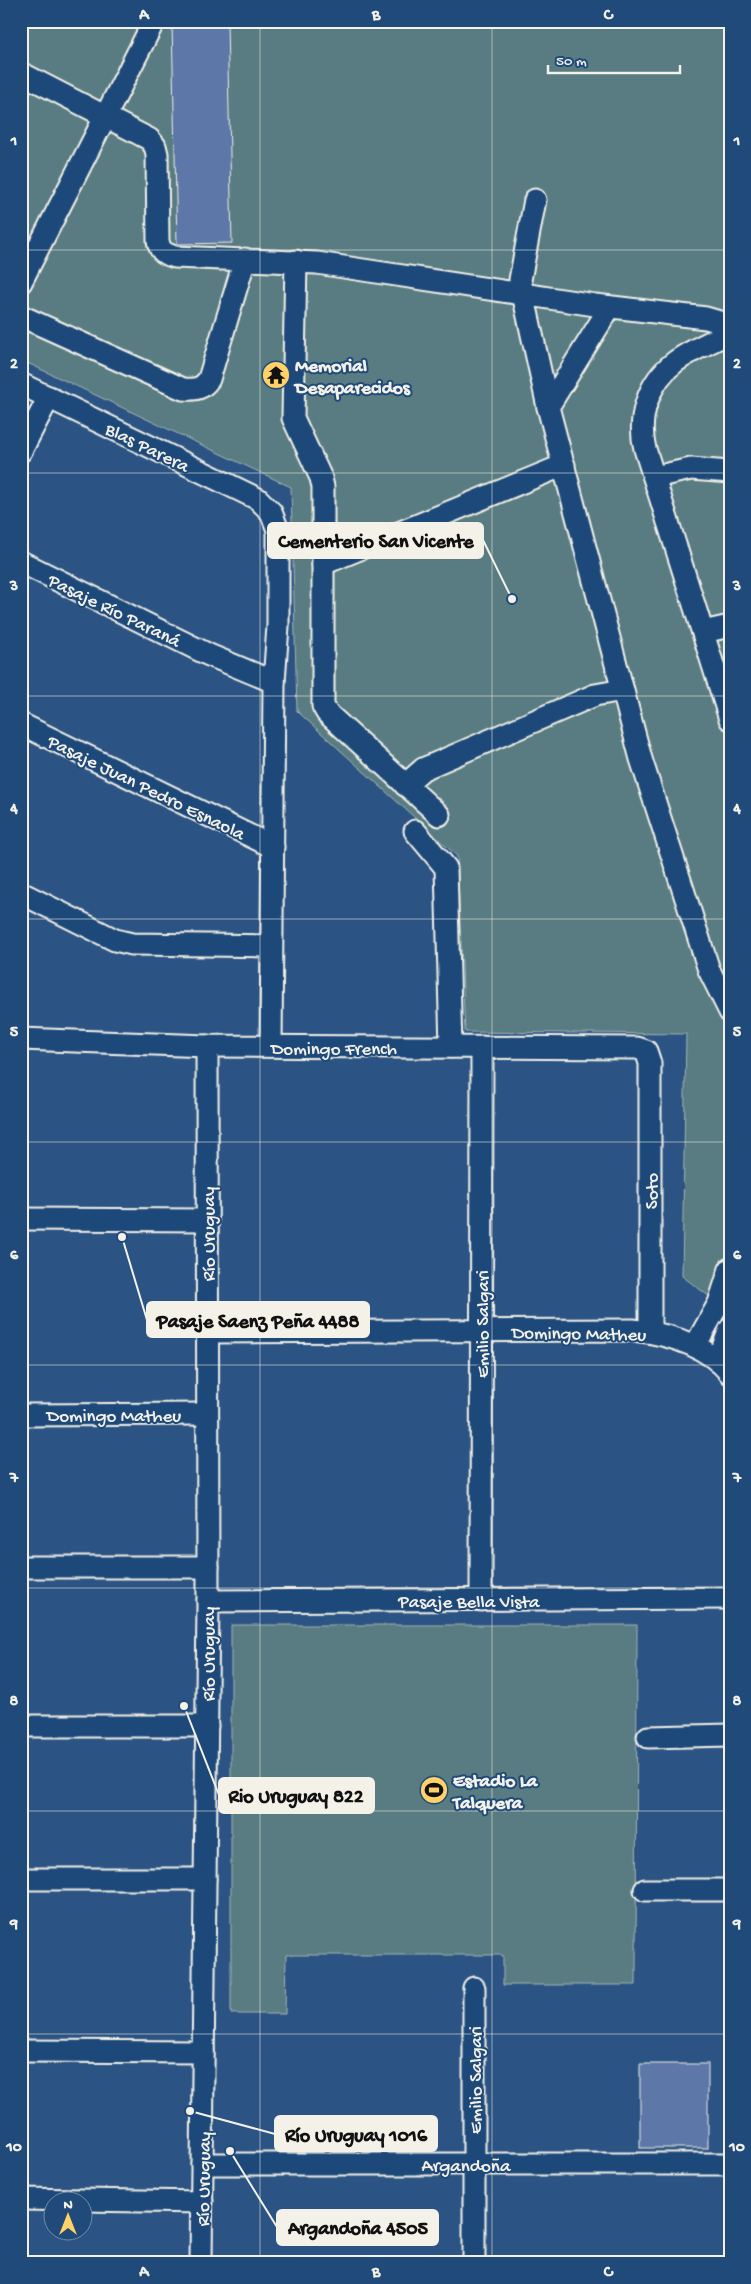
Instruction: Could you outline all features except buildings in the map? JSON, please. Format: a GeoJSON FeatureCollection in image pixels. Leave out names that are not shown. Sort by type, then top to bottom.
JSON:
{"type":"FeatureCollection","features":[{"type":"Feature","properties":{"kind":"street"},"geometry":{"type":"LineString","coordinates":[[21,282],[154,21]]}},
{"type":"Feature","properties":{"kind":"street"},"geometry":{"type":"LineString","coordinates":[[21,73],[149,139],[155,146],[157,154],[160,249],[165,254],[175,257],[296,261],[522,295],[706,318],[730,325]]}},
{"type":"Feature","properties":{"kind":"street"},"geometry":{"type":"LineString","coordinates":[[535,200],[521,269],[522,295],[548,407],[641,759],[709,970],[730,1012]]}},
{"type":"Feature","properties":{"kind":"street"},"geometry":{"type":"LineString","coordinates":[[21,316],[183,389],[194,390],[204,387],[209,379],[245,259]]}},
{"type":"Feature","properties":{"kind":"street"},"geometry":{"type":"LineString","coordinates":[[296,261],[293,418],[321,478],[323,487],[323,706],[327,713],[439,815]]}},
{"type":"Feature","properties":{"kind":"street"},"geometry":{"type":"LineString","coordinates":[[548,407],[610,307]]}},
{"type":"Feature","properties":{"kind":"street"},"geometry":{"type":"LineString","coordinates":[[730,332],[676,362],[660,376],[648,398],[642,417],[641,433],[730,719]]}},
{"type":"Feature","properties":{"kind":"street","name":"Blas Parera"},"geometry":{"type":"LineString","coordinates":[[21,384],[258,499],[271,512],[278,530],[278,626],[274,682]]}},
{"type":"Feature","properties":{"kind":"street"},"geometry":{"type":"LineString","coordinates":[[21,451],[50,398]]}},
{"type":"Feature","properties":{"kind":"street"},"geometry":{"type":"LineString","coordinates":[[323,564],[564,465]]}},
{"type":"Feature","properties":{"kind":"street"},"geometry":{"type":"LineString","coordinates":[[654,477],[691,469],[730,472]]}},
{"type":"Feature","properties":{"kind":"street","name":"Pasaje Río Paraná"},"geometry":{"type":"LineString","coordinates":[[21,562],[208,655],[274,682]]}},
{"type":"Feature","properties":{"kind":"street"},"geometry":{"type":"LineString","coordinates":[[702,632],[730,626]]}},
{"type":"Feature","properties":{"kind":"street"},"geometry":{"type":"LineString","coordinates":[[271,1046],[274,682]]}},
{"type":"Feature","properties":{"kind":"street"},"geometry":{"type":"LineString","coordinates":[[405,784],[423,769],[595,695],[623,690]]}},
{"type":"Feature","properties":{"kind":"street","name":"Pasaje Juan Pedro Esnaola"},"geometry":{"type":"LineString","coordinates":[[21,724],[272,847]]}},
{"type":"Feature","properties":{"kind":"street"},"geometry":{"type":"LineString","coordinates":[[414,831],[446,868],[451,1047]]}},
{"type":"Feature","properties":{"kind":"street"},"geometry":{"type":"LineString","coordinates":[[21,893],[115,940],[132,944],[271,946]]}},
{"type":"Feature","properties":{"kind":"street","name":"Domingo French"},"geometry":{"type":"LineString","coordinates":[[21,1039],[207,1046],[637,1048],[646,1051]]}},
{"type":"Feature","properties":{"kind":"street","name":"Río Uruguay"},"geometry":{"type":"LineString","coordinates":[[201,2263],[208,1601],[207,1046]]}},
{"type":"Feature","properties":{"kind":"street","name":"Emilio Salgari"},"geometry":{"type":"LineString","coordinates":[[481,1600],[482,1047]]}},
{"type":"Feature","properties":{"kind":"street","name":"Soto"},"geometry":{"type":"LineString","coordinates":[[646,1051],[650,1063],[650,1332]]}},
{"type":"Feature","properties":{"kind":"street"},"geometry":{"type":"LineString","coordinates":[[21,1219],[207,1220]]}},
{"type":"Feature","properties":{"kind":"street"},"geometry":{"type":"LineString","coordinates":[[695,1346],[719,1303],[730,1269]]}},
{"type":"Feature","properties":{"kind":"street"},"geometry":{"type":"LineString","coordinates":[[724,1367],[730,1329]]}},
{"type":"Feature","properties":{"kind":"street","name":"Domingo Matheu"},"geometry":{"type":"LineString","coordinates":[[207,1332],[633,1330],[650,1332],[695,1346],[724,1367]]}},
{"type":"Feature","properties":{"kind":"street","name":"Domingo Matheu"},"geometry":{"type":"LineString","coordinates":[[21,1414],[207,1414]]}},
{"type":"Feature","properties":{"kind":"street"},"geometry":{"type":"LineString","coordinates":[[21,1567],[208,1567]]}},
{"type":"Feature","properties":{"kind":"street","name":"Pasaje Bella Vista"},"geometry":{"type":"LineString","coordinates":[[208,1601],[730,1598]]}},
{"type":"Feature","properties":{"kind":"street"},"geometry":{"type":"LineString","coordinates":[[21,1726],[207,1726]]}},
{"type":"Feature","properties":{"kind":"street"},"geometry":{"type":"LineString","coordinates":[[648,1737],[730,1735]]}},
{"type":"Feature","properties":{"kind":"street"},"geometry":{"type":"LineString","coordinates":[[21,1879],[205,1879]]}},
{"type":"Feature","properties":{"kind":"street"},"geometry":{"type":"LineString","coordinates":[[645,1890],[730,1890]]}},
{"type":"Feature","properties":{"kind":"street","name":"Emilio Salgari"},"geometry":{"type":"LineString","coordinates":[[474,1988],[474,2263]]}},
{"type":"Feature","properties":{"kind":"street"},"geometry":{"type":"LineString","coordinates":[[21,2051],[203,2052]]}},
{"type":"Feature","properties":{"kind":"street","name":"Argandoña"},"geometry":{"type":"LineString","coordinates":[[202,2164],[730,2164]]}},
{"type":"Feature","properties":{"kind":"street"},"geometry":{"type":"LineString","coordinates":[[21,2200],[202,2202]]}},
{"type":"Feature","properties":{"kind":"green space"},"geometry":{"type":"Polygon","coordinates":[[[21,21],[730,21],[730,1312],[682,1276],[686,1034],[465,1032],[457,856],[297,711],[291,487],[21,360],[21,21]]]}},
{"type":"Feature","properties":{"kind":"green space","name":"Estadio La Talquera"},"geometry":{"type":"Polygon","coordinates":[[[231,1625],[637,1625],[636,1985],[503,1985],[503,1955],[286,1955],[285,2014],[231,2014],[231,1625]]]}},
{"type":"Feature","properties":{"kind":"place","name":"Memorial Desaparecidos"},"geometry":{"type":"Point","coordinates":[276,375]}},
{"type":"Feature","properties":{"kind":"place","name":"Cementerio San Vicente"},"geometry":{"type":"Point","coordinates":[512,599]}},
{"type":"Feature","properties":{"kind":"place","name":"Pasaje Saenz Peña 4488"},"geometry":{"type":"Point","coordinates":[122,1237]}},
{"type":"Feature","properties":{"kind":"place","name":"Rio Uruguay 822"},"geometry":{"type":"Point","coordinates":[184,1706]}},
{"type":"Feature","properties":{"kind":"place","name":"Estadio La Talquera"},"geometry":{"type":"Point","coordinates":[434,1790]}},
{"type":"Feature","properties":{"kind":"place","name":"Río Uruguay 1016"},"geometry":{"type":"Point","coordinates":[190,2111]}},
{"type":"Feature","properties":{"kind":"place","name":"Argandoña 4505"},"geometry":{"type":"Point","coordinates":[230,2151]}}]}
